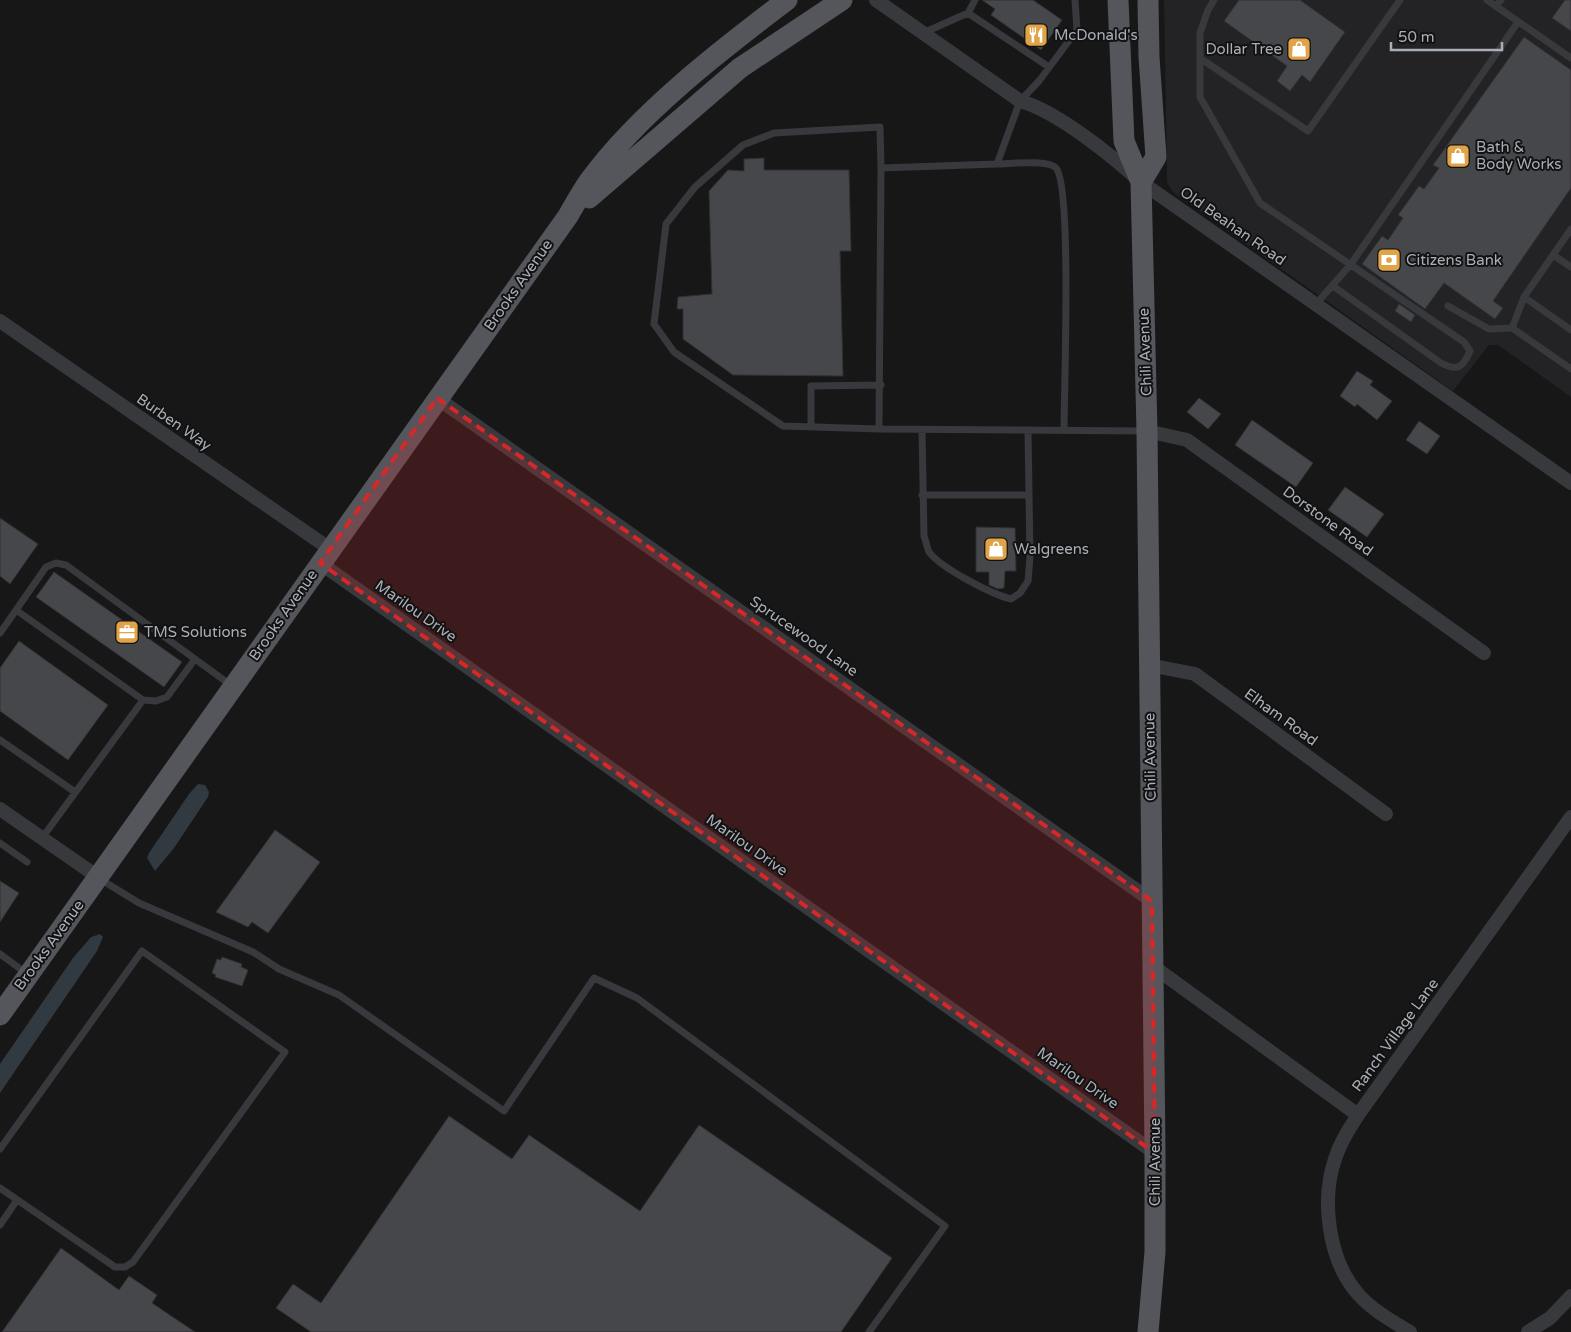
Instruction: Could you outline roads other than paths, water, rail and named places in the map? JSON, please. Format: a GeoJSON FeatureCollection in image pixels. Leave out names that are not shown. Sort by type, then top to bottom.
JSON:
{"type":"FeatureCollection","features":[{"type":"Feature","properties":{"kind":"main road","name":"Brooks Avenue"},"geometry":{"type":"LineString","coordinates":[[0,1015],[232,686],[568,216],[590,180],[640,124],[723,49],[788,0]]}},
{"type":"Feature","properties":{"kind":"main road","name":"Brooks Avenue"},"geometry":{"type":"LineString","coordinates":[[568,216],[740,68],[842,0]]}},
{"type":"Feature","properties":{"kind":"main road","name":"Chili Avenue"},"geometry":{"type":"LineString","coordinates":[[1118,0],[1124,141],[1141,182],[1147,432],[1156,1153],[1155,1252],[1148,1332]]}},
{"type":"Feature","properties":{"kind":"main road"},"geometry":{"type":"LineString","coordinates":[[1141,182],[1156,157],[1149,57],[1148,0]]}},
{"type":"Feature","properties":{"kind":"street","name":"Old Beahan Road"},"geometry":{"type":"LineString","coordinates":[[876,0],[1020,102],[1037,106],[1115,158],[1141,182],[1571,483]]}},
{"type":"Feature","properties":{"kind":"street","name":"Burben Way"},"geometry":{"type":"LineString","coordinates":[[0,321],[325,556]]}},
{"type":"Feature","properties":{"kind":"street","name":"Sprucewood Lane"},"geometry":{"type":"LineString","coordinates":[[437,398],[1152,901]]}},
{"type":"Feature","properties":{"kind":"street","name":"Dorstone Road"},"geometry":{"type":"LineString","coordinates":[[1147,432],[1187,440],[1484,653]]}},
{"type":"Feature","properties":{"kind":"street","name":"Marilou Drive"},"geometry":{"type":"LineString","coordinates":[[325,556],[1156,1153]]}},
{"type":"Feature","properties":{"kind":"street","name":"Elham Road"},"geometry":{"type":"LineString","coordinates":[[1149,665],[1195,674],[1386,814]]}},
{"type":"Feature","properties":{"kind":"street"},"geometry":{"type":"LineString","coordinates":[[0,809],[98,877]]}},
{"type":"Feature","properties":{"kind":"street","name":"Ranch Village Lane"},"geometry":{"type":"LineString","coordinates":[[1154,967],[1358,1115],[1571,817]]}},
{"type":"Feature","properties":{"kind":"street"},"geometry":{"type":"LineString","coordinates":[[1358,1115],[1344,1138],[1335,1160],[1328,1199],[1329,1232],[1340,1264],[1357,1293],[1386,1318],[1410,1332]]}},
{"type":"Feature","properties":{"kind":"street"},"geometry":{"type":"LineString","coordinates":[[1528,1332],[1550,1318],[1571,1296]]}},
{"type":"Feature","properties":{"kind":"lane"},"geometry":{"type":"LineString","coordinates":[[923,33],[968,13],[975,0]]}},
{"type":"Feature","properties":{"kind":"lane"},"geometry":{"type":"LineString","coordinates":[[997,164],[1020,102],[1050,67],[1077,30],[1075,0]]}},
{"type":"Feature","properties":{"kind":"lane"},"geometry":{"type":"LineString","coordinates":[[1214,0],[1208,10],[1200,33],[1200,97],[1260,203],[1464,342],[1470,351],[1460,368],[1455,370],[1440,363],[1333,286]]}},
{"type":"Feature","properties":{"kind":"lane"},"geometry":{"type":"LineString","coordinates":[[1200,58],[1308,131],[1400,0]]}},
{"type":"Feature","properties":{"kind":"lane"},"geometry":{"type":"LineString","coordinates":[[1487,0],[1499,3],[1518,22],[1571,58]]}},
{"type":"Feature","properties":{"kind":"lane"},"geometry":{"type":"LineString","coordinates":[[968,13],[1050,67]]}},
{"type":"Feature","properties":{"kind":"lane"},"geometry":{"type":"LineString","coordinates":[[1316,304],[1351,264],[1518,22]]}},
{"type":"Feature","properties":{"kind":"lane"},"geometry":{"type":"LineString","coordinates":[[879,429],[882,168],[880,127],[774,134],[743,145],[695,187],[666,224],[654,324],[674,352],[783,426],[879,429],[922,430],[1147,432]]}},
{"type":"Feature","properties":{"kind":"lane"},"geometry":{"type":"LineString","coordinates":[[882,168],[1048,163],[1056,167],[1061,176],[1065,223],[1064,430]]}},
{"type":"Feature","properties":{"kind":"lane"},"geometry":{"type":"LineString","coordinates":[[1512,328],[1524,297],[1571,229]]}},
{"type":"Feature","properties":{"kind":"lane"},"geometry":{"type":"LineString","coordinates":[[1553,255],[1571,267]]}},
{"type":"Feature","properties":{"kind":"lane"},"geometry":{"type":"LineString","coordinates":[[1524,297],[1571,330]]}},
{"type":"Feature","properties":{"kind":"lane"},"geometry":{"type":"LineString","coordinates":[[1448,306],[1489,330],[1512,328],[1571,369]]}},
{"type":"Feature","properties":{"kind":"lane"},"geometry":{"type":"LineString","coordinates":[[811,427],[811,386],[880,385]]}},
{"type":"Feature","properties":{"kind":"lane"},"geometry":{"type":"LineString","coordinates":[[922,430],[924,536],[929,551],[977,585],[1000,596],[1012,599],[1020,593],[1028,582],[1028,430]]}},
{"type":"Feature","properties":{"kind":"lane"},"geometry":{"type":"LineString","coordinates":[[922,495],[1029,495]]}},
{"type":"Feature","properties":{"kind":"lane"},"geometry":{"type":"LineString","coordinates":[[0,633],[46,567],[56,563],[66,565],[232,686]]}},
{"type":"Feature","properties":{"kind":"lane"},"geometry":{"type":"LineString","coordinates":[[16,610],[143,700],[156,701],[166,697],[195,659]]}},
{"type":"Feature","properties":{"kind":"lane"},"geometry":{"type":"LineString","coordinates":[[42,838],[143,700]]}},
{"type":"Feature","properties":{"kind":"lane"},"geometry":{"type":"LineString","coordinates":[[0,740],[75,792]]}},
{"type":"Feature","properties":{"kind":"lane"},"geometry":{"type":"LineString","coordinates":[[0,843],[28,862]]}},
{"type":"Feature","properties":{"kind":"lane"},"geometry":{"type":"LineString","coordinates":[[98,877],[139,903],[253,952],[279,969],[339,995],[504,1111],[594,978],[637,998],[945,1226],[869,1332]]}},
{"type":"Feature","properties":{"kind":"lane"},"geometry":{"type":"LineString","coordinates":[[0,1149],[142,951],[285,1052],[133,1262],[125,1267],[115,1267],[0,1188]]}},
{"type":"Feature","properties":{"kind":"lane"},"geometry":{"type":"LineString","coordinates":[[0,954],[29,974]]}},
{"type":"Feature","properties":{"kind":"lane"},"geometry":{"type":"LineString","coordinates":[[0,1225],[17,1200]]}},
{"type":"Feature","properties":{"kind":"place","name":"McDonald's"},"geometry":{"type":"Point","coordinates":[1036,35]}},
{"type":"Feature","properties":{"kind":"place","name":"Dollar Tree"},"geometry":{"type":"Point","coordinates":[1299,49]}},
{"type":"Feature","properties":{"kind":"place","name":"Bath & Body Works"},"geometry":{"type":"Point","coordinates":[1458,156]}},
{"type":"Feature","properties":{"kind":"place","name":"Citizens Bank"},"geometry":{"type":"Point","coordinates":[1389,260]}},
{"type":"Feature","properties":{"kind":"place","name":"Walgreens"},"geometry":{"type":"Point","coordinates":[996,549]}},
{"type":"Feature","properties":{"kind":"place","name":"TMS Solutions"},"geometry":{"type":"Point","coordinates":[127,632]}}]}
